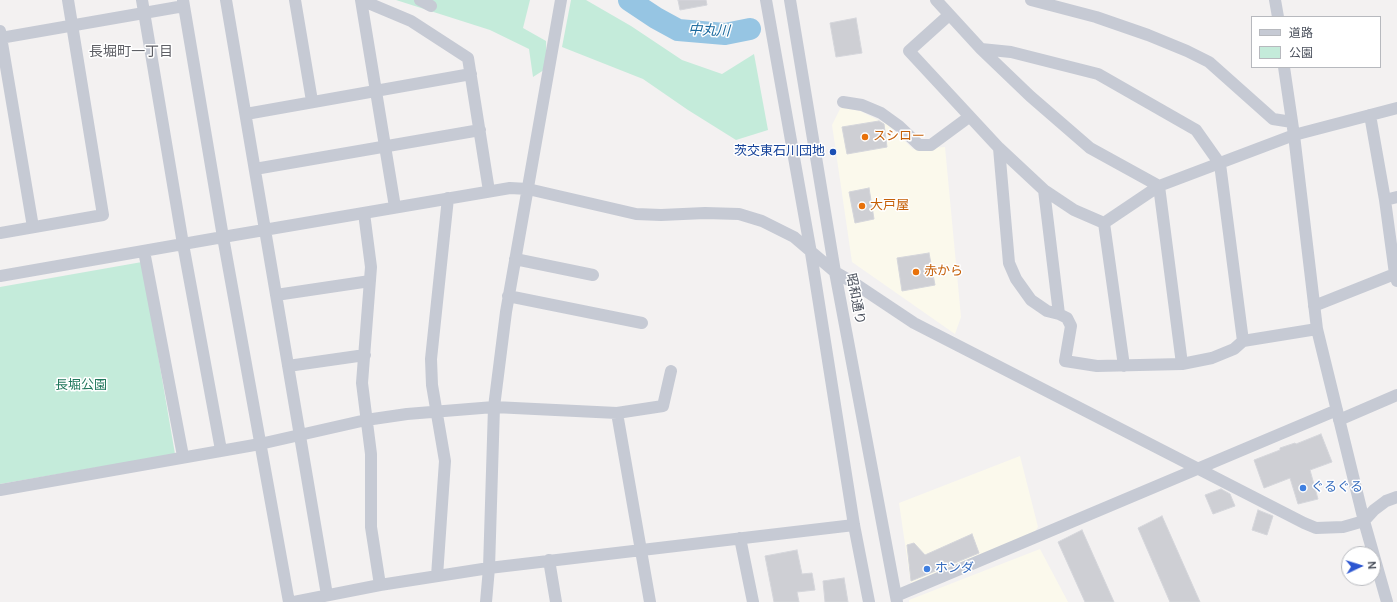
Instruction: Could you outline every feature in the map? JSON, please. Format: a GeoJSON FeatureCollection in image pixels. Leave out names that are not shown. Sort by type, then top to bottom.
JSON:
{"type":"FeatureCollection","features":[{"type":"Feature","properties":{"kind":"street"},"geometry":{"type":"LineString","coordinates":[[0,234],[103,215],[68,0]]}},
{"type":"Feature","properties":{"kind":"street"},"geometry":{"type":"LineString","coordinates":[[142,0],[183,244],[220,450]]}},
{"type":"Feature","properties":{"kind":"street"},"geometry":{"type":"LineString","coordinates":[[226,0],[327,595]]}},
{"type":"Feature","properties":{"kind":"street"},"geometry":{"type":"LineString","coordinates":[[295,0],[312,101]]}},
{"type":"Feature","properties":{"kind":"street"},"geometry":{"type":"LineString","coordinates":[[361,0],[411,21],[468,58],[490,191]]}},
{"type":"Feature","properties":{"kind":"street"},"geometry":{"type":"LineString","coordinates":[[361,0],[395,207]]}},
{"type":"Feature","properties":{"kind":"street"},"geometry":{"type":"LineString","coordinates":[[420,0],[431,6]]}},
{"type":"Feature","properties":{"kind":"street"},"geometry":{"type":"LineString","coordinates":[[486,602],[489,568],[494,407],[508,296],[562,0]]}},
{"type":"Feature","properties":{"kind":"street"},"geometry":{"type":"LineString","coordinates":[[766,0],[812,253],[854,525],[869,602]]}},
{"type":"Feature","properties":{"kind":"street","name":"昭和通り"},"geometry":{"type":"LineString","coordinates":[[790,0],[835,272],[897,599]]}},
{"type":"Feature","properties":{"kind":"street"},"geometry":{"type":"LineString","coordinates":[[936,0],[981,49],[1030,96],[1090,148],[1159,186]]}},
{"type":"Feature","properties":{"kind":"street"},"geometry":{"type":"LineString","coordinates":[[1031,0],[1096,17],[1148,35],[1187,51],[1209,62],[1273,119],[1292,122]]}},
{"type":"Feature","properties":{"kind":"street"},"geometry":{"type":"LineString","coordinates":[[33,227],[0,35],[72,25],[184,3],[223,237],[289,602]]}},
{"type":"Feature","properties":{"kind":"street"},"geometry":{"type":"LineString","coordinates":[[949,15],[909,50],[969,117],[999,148],[1044,190],[1074,210],[1104,223]]}},
{"type":"Feature","properties":{"kind":"street"},"geometry":{"type":"LineString","coordinates":[[981,49],[1011,52],[1098,74],[1196,130],[1220,164],[1243,341]]}},
{"type":"Feature","properties":{"kind":"street"},"geometry":{"type":"LineString","coordinates":[[1284,68],[1294,135],[1317,329],[1364,520],[1387,602]]}},
{"type":"Feature","properties":{"kind":"street"},"geometry":{"type":"LineString","coordinates":[[246,114],[312,101],[471,74]]}},
{"type":"Feature","properties":{"kind":"street"},"geometry":{"type":"LineString","coordinates":[[843,102],[862,104],[881,113],[899,126],[919,145],[930,145],[969,117]]}},
{"type":"Feature","properties":{"kind":"street"},"geometry":{"type":"LineString","coordinates":[[1104,223],[1159,186],[1294,135],[1397,108]]}},
{"type":"Feature","properties":{"kind":"street"},"geometry":{"type":"LineString","coordinates":[[1314,306],[1396,276],[1385,200],[1370,115]]}},
{"type":"Feature","properties":{"kind":"street"},"geometry":{"type":"LineString","coordinates":[[255,169],[480,130]]}},
{"type":"Feature","properties":{"kind":"street"},"geometry":{"type":"LineString","coordinates":[[999,148],[1010,264],[1016,279],[1031,300],[1047,311],[1067,318],[1071,326],[1065,361],[1097,366],[1182,364],[1212,358],[1234,349],[1243,341],[1317,329]]}},
{"type":"Feature","properties":{"kind":"street"},"geometry":{"type":"LineString","coordinates":[[1159,186],[1182,364]]}},
{"type":"Feature","properties":{"kind":"street"},"geometry":{"type":"LineString","coordinates":[[0,276],[510,188],[528,189],[636,214],[739,214],[762,221],[794,237],[835,272],[928,330],[1304,523],[1316,528],[1343,526],[1364,520],[1386,501],[1397,497]]}},
{"type":"Feature","properties":{"kind":"street"},"geometry":{"type":"LineString","coordinates":[[1044,190],[1059,314]]}},
{"type":"Feature","properties":{"kind":"street"},"geometry":{"type":"LineString","coordinates":[[1385,200],[1397,197]]}},
{"type":"Feature","properties":{"kind":"street"},"geometry":{"type":"LineString","coordinates":[[437,576],[445,461],[432,385],[431,359],[448,198]]}},
{"type":"Feature","properties":{"kind":"street"},"geometry":{"type":"LineString","coordinates":[[364,213],[371,267],[362,383],[371,454],[371,527],[380,585]]}},
{"type":"Feature","properties":{"kind":"street"},"geometry":{"type":"LineString","coordinates":[[1104,223],[1124,366]]}},
{"type":"Feature","properties":{"kind":"street"},"geometry":{"type":"LineString","coordinates":[[144,251],[183,456]]}},
{"type":"Feature","properties":{"kind":"street"},"geometry":{"type":"LineString","coordinates":[[515,259],[593,275]]}},
{"type":"Feature","properties":{"kind":"street"},"geometry":{"type":"LineString","coordinates":[[276,295],[370,281]]}},
{"type":"Feature","properties":{"kind":"street"},"geometry":{"type":"LineString","coordinates":[[508,296],[642,323]]}},
{"type":"Feature","properties":{"kind":"street"},"geometry":{"type":"LineString","coordinates":[[288,366],[365,355]]}},
{"type":"Feature","properties":{"kind":"street"},"geometry":{"type":"LineString","coordinates":[[0,490],[183,456],[260,444],[366,420],[407,414],[494,407],[617,413],[663,406],[671,371]]}},
{"type":"Feature","properties":{"kind":"street"},"geometry":{"type":"LineString","coordinates":[[897,599],[1198,468],[1338,415],[1397,396]]}},
{"type":"Feature","properties":{"kind":"street"},"geometry":{"type":"LineString","coordinates":[[617,413],[650,602]]}},
{"type":"Feature","properties":{"kind":"street"},"geometry":{"type":"LineString","coordinates":[[294,602],[380,585],[489,568],[854,525]]}},
{"type":"Feature","properties":{"kind":"street"},"geometry":{"type":"LineString","coordinates":[[740,538],[753,602]]}},
{"type":"Feature","properties":{"kind":"street"},"geometry":{"type":"LineString","coordinates":[[549,560],[556,602]]}},
{"type":"Feature","properties":{"kind":"shaded area"},"geometry":{"type":"Polygon","coordinates":[[[841,107],[860,111],[888,125],[913,149],[945,147],[961,317],[955,334],[852,262],[832,125],[841,107]]]}},
{"type":"Feature","properties":{"kind":"shaded area"},"geometry":{"type":"Polygon","coordinates":[[[1020,456],[1038,527],[1034,533],[911,585],[899,503],[1020,456]]]}},
{"type":"Feature","properties":{"kind":"shaded area"},"geometry":{"type":"Polygon","coordinates":[[[1040,549],[1068,602],[909,602],[909,600],[1040,549]]]}},
{"type":"Feature","properties":{"kind":"green space"},"geometry":{"type":"Polygon","coordinates":[[[396,0],[530,0],[523,28],[546,41],[547,68],[533,77],[529,49],[490,30],[396,0]]]}},
{"type":"Feature","properties":{"kind":"green space"},"geometry":{"type":"Polygon","coordinates":[[[571,0],[586,0],[631,26],[682,60],[722,74],[754,54],[768,130],[736,140],[688,110],[643,79],[562,47],[571,0]]]}},
{"type":"Feature","properties":{"kind":"green space","name":"長堀公園"},"geometry":{"type":"Polygon","coordinates":[[[142,262],[175,454],[0,484],[0,287],[142,262]]]}},
{"type":"Feature","properties":{"kind":"building"},"geometry":{"type":"Polygon","coordinates":[[[678,0],[706,0],[707,5],[680,10],[678,0]]]}},
{"type":"Feature","properties":{"kind":"building"},"geometry":{"type":"Polygon","coordinates":[[[856,18],[862,53],[836,57],[830,23],[856,18]]]}},
{"type":"Feature","properties":{"kind":"building","name":"スシロー"},"geometry":{"type":"Polygon","coordinates":[[[879,121],[884,124],[887,147],[847,154],[842,127],[879,121]]]}},
{"type":"Feature","properties":{"kind":"building","name":"大戸屋"},"geometry":{"type":"Polygon","coordinates":[[[869,188],[874,219],[855,223],[849,192],[869,188]]]}},
{"type":"Feature","properties":{"kind":"building","name":"赤から"},"geometry":{"type":"Polygon","coordinates":[[[929,253],[935,285],[902,291],[897,258],[929,253]]]}},
{"type":"Feature","properties":{"kind":"building"},"geometry":{"type":"Polygon","coordinates":[[[1321,434],[1332,462],[1310,470],[1318,499],[1298,504],[1290,478],[1264,488],[1254,460],[1280,450],[1280,448],[1295,443],[1296,444],[1321,434]]]}},
{"type":"Feature","properties":{"kind":"building"},"geometry":{"type":"Polygon","coordinates":[[[1221,489],[1230,494],[1235,506],[1213,514],[1205,495],[1221,489]]]}},
{"type":"Feature","properties":{"kind":"building"},"geometry":{"type":"Polygon","coordinates":[[[1258,510],[1273,516],[1267,535],[1252,530],[1258,510]]]}},
{"type":"Feature","properties":{"kind":"building"},"geometry":{"type":"Polygon","coordinates":[[[1162,516],[1200,602],[1170,602],[1138,528],[1162,516]]]}},
{"type":"Feature","properties":{"kind":"building"},"geometry":{"type":"Polygon","coordinates":[[[1082,530],[1114,602],[1085,602],[1058,542],[1082,530]]]}},
{"type":"Feature","properties":{"kind":"building","name":"ホンダ"},"geometry":{"type":"Polygon","coordinates":[[[972,534],[979,553],[911,581],[907,545],[914,543],[925,555],[972,534]]]}},
{"type":"Feature","properties":{"kind":"building"},"geometry":{"type":"Polygon","coordinates":[[[797,550],[802,574],[812,573],[815,590],[797,592],[799,602],[774,602],[765,556],[797,550]]]}},
{"type":"Feature","properties":{"kind":"building"},"geometry":{"type":"Polygon","coordinates":[[[844,578],[848,602],[825,602],[823,581],[844,578]]]}},
{"type":"Feature","properties":{"kind":"waterway","name":"中丸川"},"geometry":{"type":"LineString","coordinates":[[629,0],[656,18],[678,30],[725,34],[750,29]]}},
{"type":"Feature","properties":{"kind":"place","name":"スシロー"},"geometry":{"type":"Point","coordinates":[865,137]}},
{"type":"Feature","properties":{"kind":"place","name":"茨交東石川団地"},"geometry":{"type":"Point","coordinates":[833,152]}},
{"type":"Feature","properties":{"kind":"place","name":"大戸屋"},"geometry":{"type":"Point","coordinates":[862,206]}},
{"type":"Feature","properties":{"kind":"place","name":"赤から"},"geometry":{"type":"Point","coordinates":[916,272]}},
{"type":"Feature","properties":{"kind":"place","name":"ぐるぐる"},"geometry":{"type":"Point","coordinates":[1303,488]}},
{"type":"Feature","properties":{"kind":"place","name":"ホンダ"},"geometry":{"type":"Point","coordinates":[927,569]}},
{"type":"Feature","properties":{"kind":"district","name":"長堀町一丁目"},"geometry":{"type":"Point","coordinates":[131,52]}}]}
